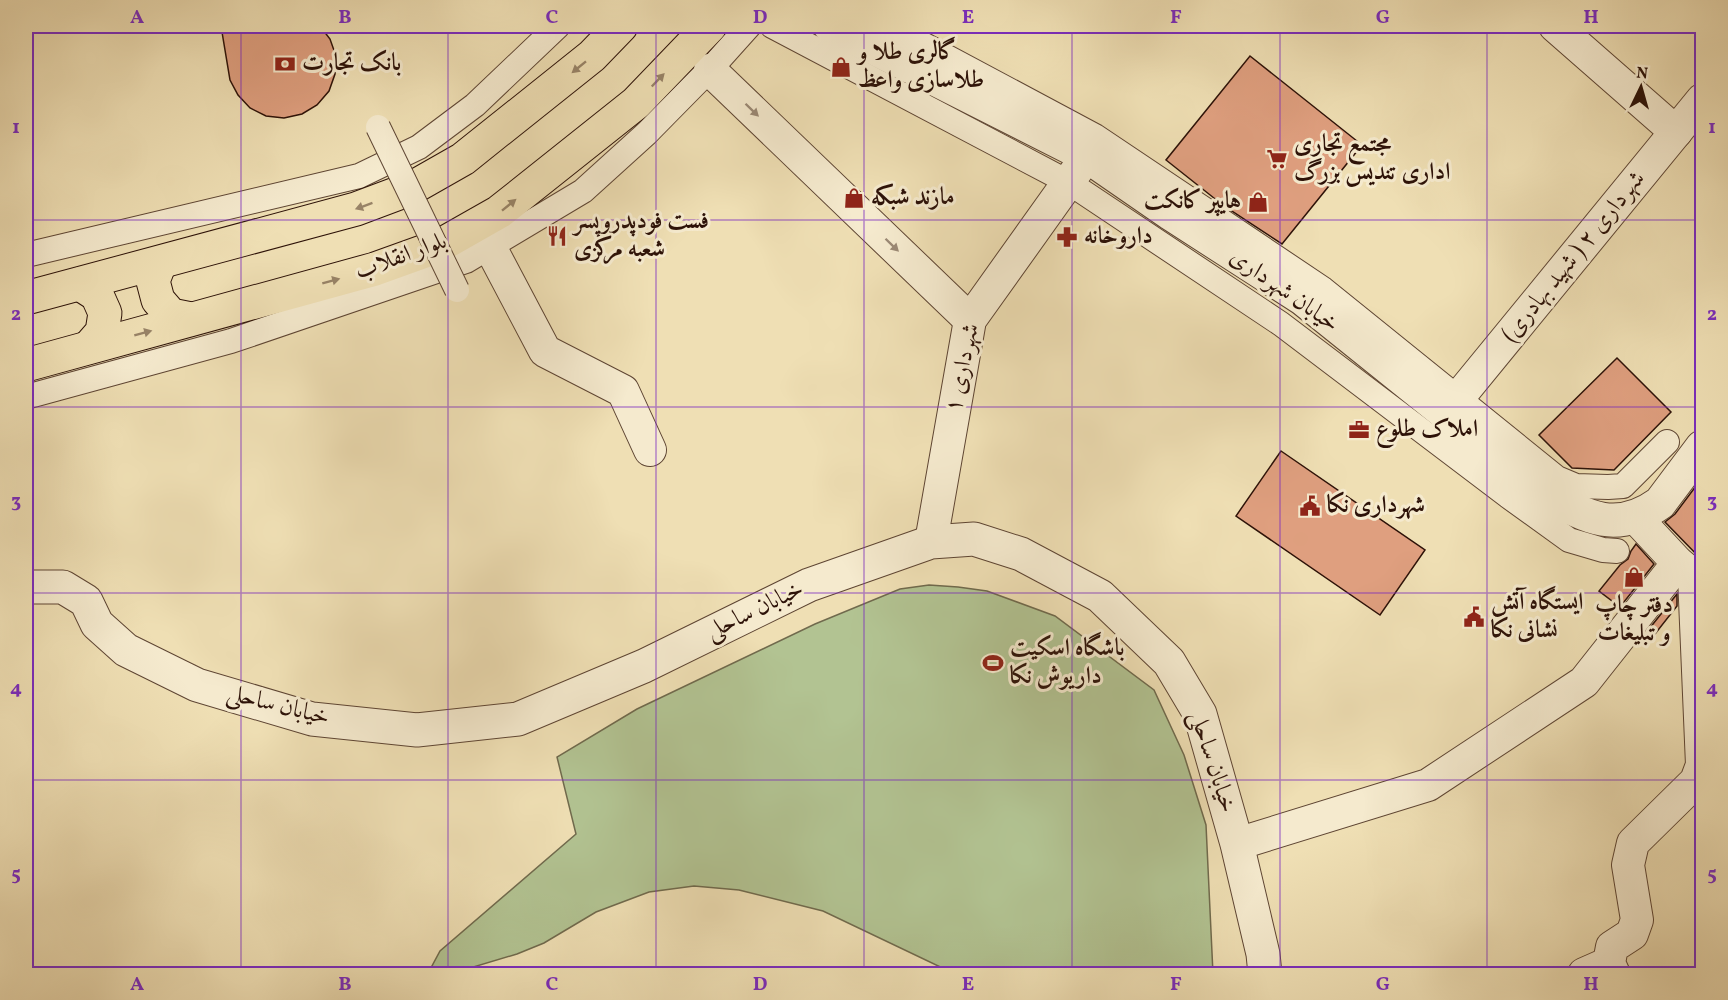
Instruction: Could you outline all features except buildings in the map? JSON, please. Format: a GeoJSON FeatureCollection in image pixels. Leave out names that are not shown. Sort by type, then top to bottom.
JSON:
{"type":"FeatureCollection","features":[{"type":"Feature","properties":{"kind":"main road"},"geometry":{"type":"LineString","coordinates":[[26,298],[356,209],[412,188],[463,159],[592,56],[621,26]]}},
{"type":"Feature","properties":{"kind":"main road","name":"بلوار انقلاب"},"geometry":{"type":"LineString","coordinates":[[26,365],[375,269],[439,246],[484,235],[499,212],[636,103],[710,26]]}},
{"type":"Feature","properties":{"kind":"main road"},"geometry":{"type":"LineString","coordinates":[[160,263],[153,281],[158,300],[171,315],[191,319]]}},
{"type":"Feature","properties":{"kind":"main road"},"geometry":{"type":"LineString","coordinates":[[80,284],[97,295],[105,313],[102,332],[89,347]]}},
{"type":"Feature","properties":{"kind":"street"},"geometry":{"type":"LineString","coordinates":[[26,255],[359,176],[419,147],[475,105],[558,26]]}},
{"type":"Feature","properties":{"kind":"street"},"geometry":{"type":"LineString","coordinates":[[26,397],[231,341],[466,261],[484,235],[583,191],[647,133],[710,70],[749,26]]}},
{"type":"Feature","properties":{"kind":"street"},"geometry":{"type":"LineString","coordinates":[[772,26],[1068,182],[1281,324],[1569,540],[1604,550],[1617,550]]}},
{"type":"Feature","properties":{"kind":"street","name":"خیابان شهرداری"},"geometry":{"type":"LineString","coordinates":[[831,26],[1086,156],[1303,299],[1452,406],[1547,495],[1582,514],[1610,521],[1635,518],[1660,503],[1702,447]]}},
{"type":"Feature","properties":{"kind":"street"},"geometry":{"type":"LineString","coordinates":[[889,26],[1095,136],[1323,290],[1452,406],[1557,478],[1576,486],[1608,488],[1623,486],[1668,442]]}},
{"type":"Feature","properties":{"kind":"street"},"geometry":{"type":"LineString","coordinates":[[1555,26],[1676,132]]}},
{"type":"Feature","properties":{"kind":"street"},"geometry":{"type":"LineString","coordinates":[[710,70],[970,320]]}},
{"type":"Feature","properties":{"kind":"street","name":"شهرداری ۲ ( شهید بهادری)"},"geometry":{"type":"LineString","coordinates":[[1452,406],[1702,100]]}},
{"type":"Feature","properties":{"kind":"street"},"geometry":{"type":"LineString","coordinates":[[378,128],[457,290]]}},
{"type":"Feature","properties":{"kind":"street","name":"شهرداری ۱"},"geometry":{"type":"LineString","coordinates":[[931,542],[970,320],[1086,156]]}},
{"type":"Feature","properties":{"kind":"street"},"geometry":{"type":"LineString","coordinates":[[484,235],[544,351],[623,391],[650,450]]}},
{"type":"Feature","properties":{"kind":"street"},"geometry":{"type":"LineString","coordinates":[[1602,971],[1612,948],[1632,934],[1637,920],[1628,865],[1633,843],[1696,781],[1702,765],[1692,572],[1635,518]]}},
{"type":"Feature","properties":{"kind":"street","name":"خیابان ساحلی"},"geometry":{"type":"LineString","coordinates":[[26,588],[63,587],[86,601],[97,624],[126,650],[197,685],[312,719],[417,730],[518,719],[645,666],[809,585],[931,542],[974,539],[1021,554],[1100,596],[1169,662],[1200,714],[1237,844],[1263,954],[1265,975]]}},
{"type":"Feature","properties":{"kind":"street"},"geometry":{"type":"LineString","coordinates":[[1237,844],[1428,785],[1584,682],[1692,572]]}},
{"type":"Feature","properties":{"kind":"green space"},"geometry":{"type":"Polygon","coordinates":[[[929,585],[987,591],[1055,616],[1154,690],[1184,755],[1206,825],[1213,974],[955,974],[823,911],[739,890],[694,886],[649,892],[596,912],[544,943],[517,954],[450,974],[439,974],[432,966],[440,951],[576,834],[557,757],[637,709],[815,624],[900,589],[929,585]]]}},
{"type":"Feature","properties":{"kind":"place","name":"بانک تجارت"},"geometry":{"type":"Point","coordinates":[285,64]}},
{"type":"Feature","properties":{"kind":"place","name":"گالری طلا و طلاسازی واعظ"},"geometry":{"type":"Point","coordinates":[841,67]}},
{"type":"Feature","properties":{"kind":"place","name":"مجتمع تجاری اداری تندیس بزرگ"},"geometry":{"type":"Point","coordinates":[1277,159]}},
{"type":"Feature","properties":{"kind":"place","name":"مازند شبکه"},"geometry":{"type":"Point","coordinates":[854,198]}},
{"type":"Feature","properties":{"kind":"place","name":"هایپر کانکت"},"geometry":{"type":"Point","coordinates":[1258,202]}},
{"type":"Feature","properties":{"kind":"place","name":"فست فودپدروپسر شعبه مرکزی"},"geometry":{"type":"Point","coordinates":[557,236]}},
{"type":"Feature","properties":{"kind":"place","name":"داروخانه"},"geometry":{"type":"Point","coordinates":[1067,237]}},
{"type":"Feature","properties":{"kind":"place","name":"املاک طلوع"},"geometry":{"type":"Point","coordinates":[1359,430]}},
{"type":"Feature","properties":{"kind":"place","name":"شهرداری نکا"},"geometry":{"type":"Point","coordinates":[1310,506]}},
{"type":"Feature","properties":{"kind":"place","name":"دفتر چاپ و تبلیغات"},"geometry":{"type":"Point","coordinates":[1634,577]}},
{"type":"Feature","properties":{"kind":"place","name":"ایستگاه آتش نشانی نکا"},"geometry":{"type":"Point","coordinates":[1474,617]}},
{"type":"Feature","properties":{"kind":"place","name":"باشگاه اسکیت داریوش نکا"},"geometry":{"type":"Point","coordinates":[993,663]}}]}
